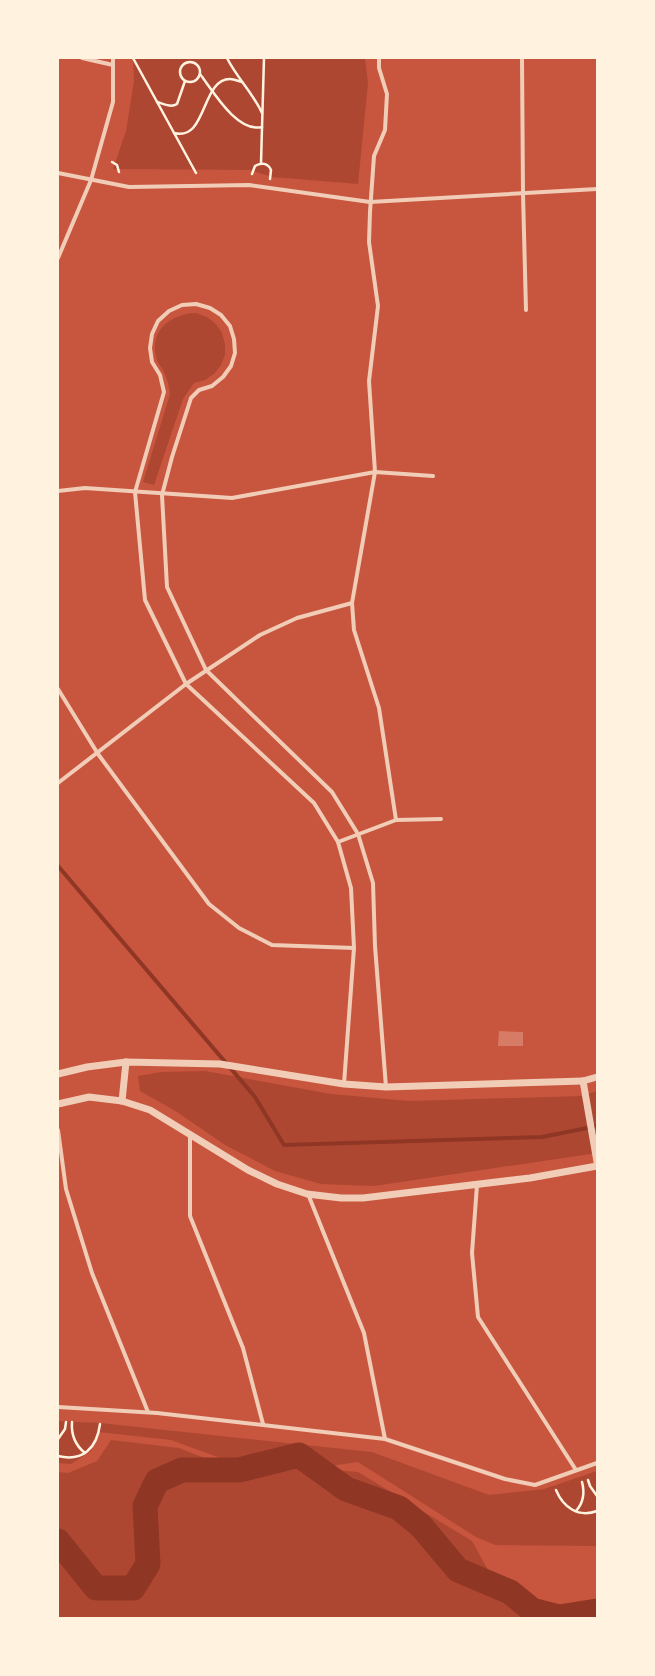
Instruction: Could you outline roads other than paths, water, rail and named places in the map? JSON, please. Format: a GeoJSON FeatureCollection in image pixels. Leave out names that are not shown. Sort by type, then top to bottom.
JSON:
{"type":"FeatureCollection","features":[{"type":"Feature","properties":{"kind":"street"},"geometry":{"type":"LineString","coordinates":[[82,58],[113,65]]}},
{"type":"Feature","properties":{"kind":"street"},"geometry":{"type":"LineString","coordinates":[[58,258],[92,180],[113,102],[113,58]]}},
{"type":"Feature","properties":{"kind":"street"},"geometry":{"type":"LineString","coordinates":[[379,58],[379,68],[387,94],[385,130],[374,156],[370,202],[369,242],[378,306],[369,381],[375,472],[352,603],[354,630],[379,708],[396,820]]}},
{"type":"Feature","properties":{"kind":"street"},"geometry":{"type":"LineString","coordinates":[[522,58],[526,310]]}},
{"type":"Feature","properties":{"kind":"street"},"geometry":{"type":"LineString","coordinates":[[58,173],[129,187],[249,185],[370,202],[597,189]]}},
{"type":"Feature","properties":{"kind":"street"},"geometry":{"type":"LineString","coordinates":[[344,1084],[354,948],[351,888],[338,842],[314,803],[186,684],[146,600],[135,492],[164,392],[160,375],[152,362],[150,348],[152,334],[158,321],[169,311],[182,305],[196,304],[210,308],[221,316],[230,326],[234,339],[235,353],[231,366],[223,378],[212,386],[199,390],[191,398],[172,457],[162,495],[167,587],[206,670],[332,792],[358,834],[373,883],[375,946],[386,1087]]}},
{"type":"Feature","properties":{"kind":"street"},"geometry":{"type":"LineString","coordinates":[[58,491],[85,488],[162,495],[232,498],[375,472],[433,476]]}},
{"type":"Feature","properties":{"kind":"street"},"geometry":{"type":"LineString","coordinates":[[58,783],[98,754],[186,684],[260,635],[297,618],[352,603]]}},
{"type":"Feature","properties":{"kind":"street"},"geometry":{"type":"LineString","coordinates":[[58,689],[98,754],[209,904],[239,928],[272,945],[354,948]]}},
{"type":"Feature","properties":{"kind":"street"},"geometry":{"type":"LineString","coordinates":[[338,842],[396,820],[441,819]]}},
{"type":"Feature","properties":{"kind":"street"},"geometry":{"type":"LineString","coordinates":[[122,1101],[126,1062]]}},
{"type":"Feature","properties":{"kind":"street"},"geometry":{"type":"LineString","coordinates":[[58,1074],[87,1067],[126,1062],[220,1064],[240,1066],[344,1084],[386,1087],[583,1081],[597,1076]]}},
{"type":"Feature","properties":{"kind":"street"},"geometry":{"type":"LineString","coordinates":[[583,1081],[597,1162]]}},
{"type":"Feature","properties":{"kind":"street"},"geometry":{"type":"LineString","coordinates":[[58,1104],[89,1097],[122,1101],[150,1110],[190,1136],[248,1170],[277,1184],[307,1194],[341,1198],[363,1198],[477,1185],[530,1178],[597,1166]]}},
{"type":"Feature","properties":{"kind":"street"},"geometry":{"type":"LineString","coordinates":[[58,1130],[66,1189],[92,1273],[148,1412]]}},
{"type":"Feature","properties":{"kind":"street"},"geometry":{"type":"LineString","coordinates":[[190,1136],[190,1216],[244,1348],[263,1424]]}},
{"type":"Feature","properties":{"kind":"street"},"geometry":{"type":"LineString","coordinates":[[477,1185],[472,1253],[478,1317],[576,1470]]}},
{"type":"Feature","properties":{"kind":"street"},"geometry":{"type":"LineString","coordinates":[[307,1194],[364,1333],[385,1439]]}},
{"type":"Feature","properties":{"kind":"street"},"geometry":{"type":"LineString","coordinates":[[58,1407],[148,1412],[385,1439],[505,1479],[535,1485],[597,1463]]}},
{"type":"Feature","properties":{"kind":"waterway"},"geometry":{"type":"LineString","coordinates":[[58,866],[255,1097],[284,1145],[542,1137],[597,1126]]}},
{"type":"Feature","properties":{"kind":"waterway"},"geometry":{"type":"LineString","coordinates":[[58,1541],[96,1588],[133,1588],[148,1564],[145,1506],[157,1481],[182,1470],[239,1470],[299,1455],[346,1489],[399,1508],[421,1526],[458,1570],[510,1592],[532,1610],[559,1617],[597,1611]]}}]}
